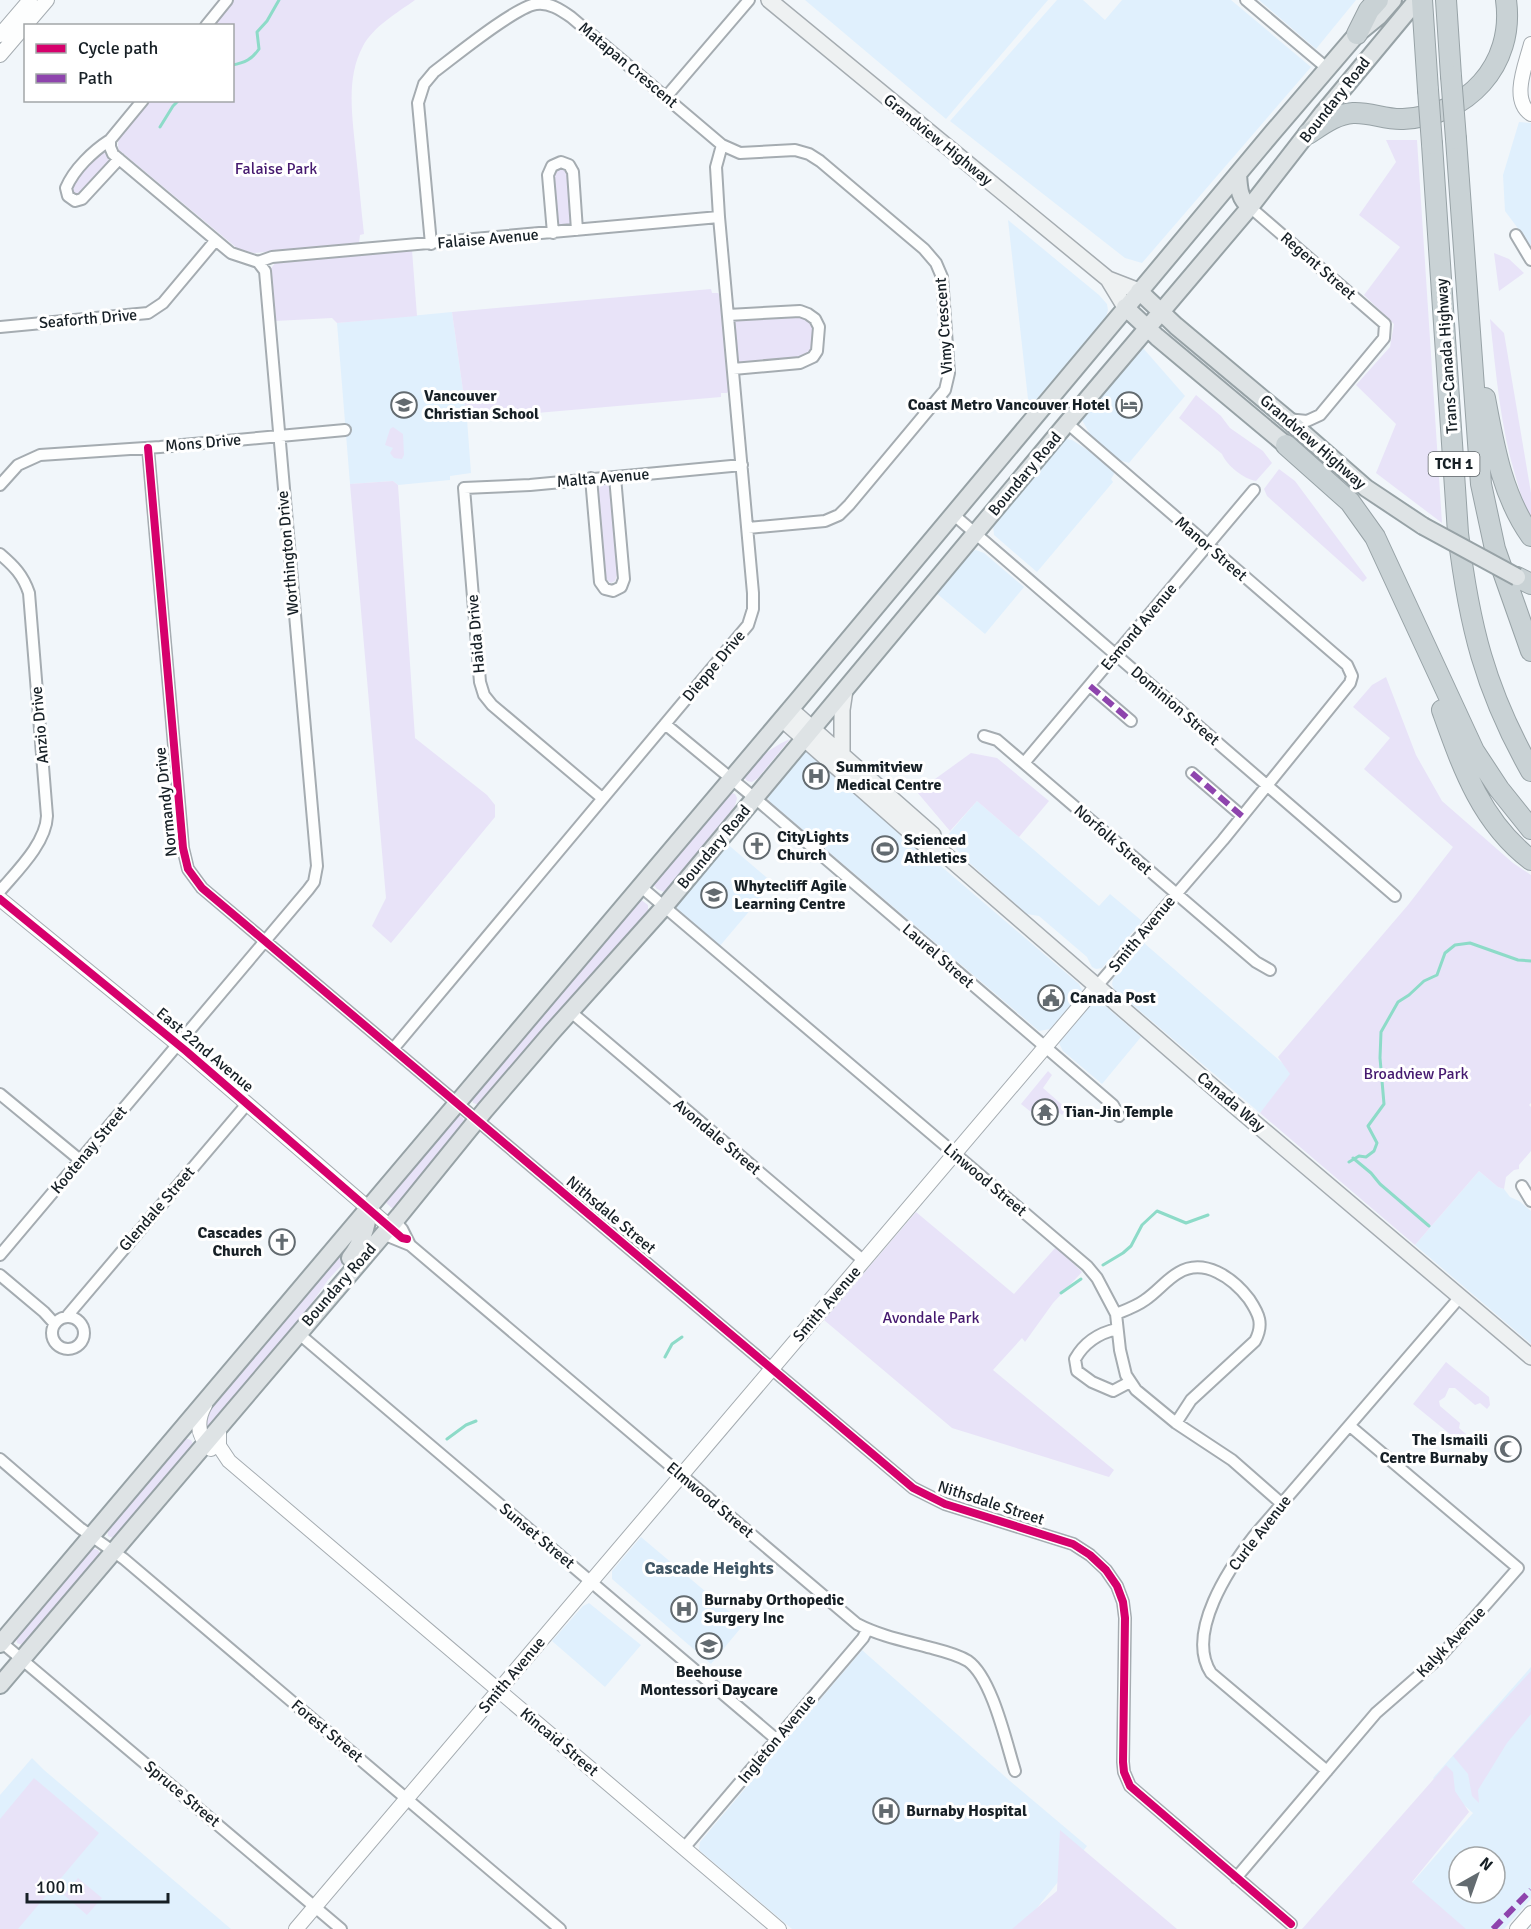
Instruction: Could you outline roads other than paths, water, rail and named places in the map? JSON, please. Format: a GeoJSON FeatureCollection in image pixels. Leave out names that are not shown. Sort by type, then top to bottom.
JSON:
{"type":"FeatureCollection","features":[{"type":"Feature","properties":{"kind":"highway"},"geometry":{"type":"LineString","coordinates":[[1357,34],[1369,10],[1378,0]]}},
{"type":"Feature","properties":{"kind":"highway","name":"Trans-Canada Highway"},"geometry":{"type":"LineString","coordinates":[[1422,0],[1458,533],[1465,590],[1478,650],[1493,694],[1531,771]]}},
{"type":"Feature","properties":{"kind":"highway","name":"Trans-Canada Highway"},"geometry":{"type":"LineString","coordinates":[[1446,0],[1481,484],[1495,549],[1531,651]]}},
{"type":"Feature","properties":{"kind":"highway"},"geometry":{"type":"LineString","coordinates":[[1308,134],[1338,116],[1353,113],[1401,119],[1422,117],[1456,104],[1472,94],[1485,80],[1503,47],[1507,28],[1506,0]]}},
{"type":"Feature","properties":{"kind":"highway"},"geometry":{"type":"LineString","coordinates":[[1470,334],[1483,382],[1495,449],[1505,486],[1516,513],[1531,536]]}},
{"type":"Feature","properties":{"kind":"highway"},"geometry":{"type":"LineString","coordinates":[[1286,445],[1350,502],[1366,523],[1398,584],[1474,751],[1492,780],[1531,830]]}},
{"type":"Feature","properties":{"kind":"highway"},"geometry":{"type":"LineString","coordinates":[[1421,638],[1464,771],[1488,816],[1503,835],[1531,860]]}},
{"type":"Feature","properties":{"kind":"main road","name":"Grandview Highway"},"geometry":{"type":"LineString","coordinates":[[769,0],[1108,279],[1139,291],[1366,488],[1423,526],[1526,583]]}},
{"type":"Feature","properties":{"kind":"main road","name":"Boundary Road"},"geometry":{"type":"LineString","coordinates":[[0,1642],[92,1537],[954,515],[1125,307],[1357,34],[1379,16],[1393,0]]}},
{"type":"Feature","properties":{"kind":"main road","name":"Boundary Road"},"geometry":{"type":"LineString","coordinates":[[0,1685],[477,1120],[664,907],[1250,207],[1323,113],[1416,0]]}},
{"type":"Feature","properties":{"kind":"main road"},"geometry":{"type":"LineString","coordinates":[[1238,174],[1243,201],[1250,207]]}},
{"type":"Feature","properties":{"kind":"main road","name":"Grandview Highway"},"geometry":{"type":"LineString","coordinates":[[1108,279],[1125,307],[1286,445]]}},
{"type":"Feature","properties":{"kind":"main road"},"geometry":{"type":"LineString","coordinates":[[842,754],[842,710],[845,690]]}},
{"type":"Feature","properties":{"kind":"main road","name":"Canada Way"},"geometry":{"type":"LineString","coordinates":[[786,714],[924,844],[934,845],[1531,1357]]}},
{"type":"Feature","properties":{"kind":"main road","name":"Canada Way"},"geometry":{"type":"LineString","coordinates":[[808,733],[842,754],[933,835],[934,845]]}},
{"type":"Feature","properties":{"kind":"main road"},"geometry":{"type":"LineString","coordinates":[[318,1309],[327,1287],[361,1243],[367,1226],[369,1208]]}},
{"type":"Feature","properties":{"kind":"street"},"geometry":{"type":"LineString","coordinates":[[0,35],[30,0]]}},
{"type":"Feature","properties":{"kind":"street"},"geometry":{"type":"LineString","coordinates":[[26,24],[46,0]]}},
{"type":"Feature","properties":{"kind":"street"},"geometry":{"type":"LineString","coordinates":[[208,24],[227,0]]}},
{"type":"Feature","properties":{"kind":"street"},"geometry":{"type":"LineString","coordinates":[[666,97],[749,0]]}},
{"type":"Feature","properties":{"kind":"street"},"geometry":{"type":"LineString","coordinates":[[1246,0],[1328,69]]}},
{"type":"Feature","properties":{"kind":"street","name":"Matapan Crescent"},"geometry":{"type":"LineString","coordinates":[[431,244],[418,103],[424,84],[434,72],[527,6],[539,3],[562,11],[722,146]]}},
{"type":"Feature","properties":{"kind":"street"},"geometry":{"type":"LineString","coordinates":[[1,53],[24,26]]}},
{"type":"Feature","properties":{"kind":"street"},"geometry":{"type":"LineString","coordinates":[[1531,44],[1521,85],[1521,99],[1524,108],[1531,114]]}},
{"type":"Feature","properties":{"kind":"street"},"geometry":{"type":"LineString","coordinates":[[119,159],[82,199],[75,201],[68,196],[66,188],[72,178],[96,149],[110,140],[141,102]]}},
{"type":"Feature","properties":{"kind":"street"},"geometry":{"type":"LineString","coordinates":[[110,140],[111,150],[119,159],[215,241],[231,253],[258,262]]}},
{"type":"Feature","properties":{"kind":"street","name":"Dieppe Drive"},"geometry":{"type":"LineString","coordinates":[[393,1049],[748,625],[753,609],[753,593],[716,167],[722,146]]}},
{"type":"Feature","properties":{"kind":"street","name":"Vimy Crescent"},"geometry":{"type":"LineString","coordinates":[[722,146],[740,153],[795,150],[809,154],[924,249],[936,262],[942,277],[950,373],[945,390],[849,505],[838,515],[825,521],[748,528]]}},
{"type":"Feature","properties":{"kind":"street"},"geometry":{"type":"LineString","coordinates":[[553,232],[548,175],[552,166],[561,162],[569,165],[573,172],[577,230]]}},
{"type":"Feature","properties":{"kind":"street","name":"Regent Street"},"geometry":{"type":"LineString","coordinates":[[1250,207],[1385,324],[1384,338],[1320,415],[1307,421],[1287,418]]}},
{"type":"Feature","properties":{"kind":"street","name":"Falaise Avenue"},"geometry":{"type":"LineString","coordinates":[[258,262],[272,257],[719,218]]}},
{"type":"Feature","properties":{"kind":"street"},"geometry":{"type":"LineString","coordinates":[[1516,235],[1531,260]]}},
{"type":"Feature","properties":{"kind":"street","name":"Seaforth Drive"},"geometry":{"type":"LineString","coordinates":[[0,327],[148,313],[163,303],[215,241]]}},
{"type":"Feature","properties":{"kind":"street","name":"Worthington Drive"},"geometry":{"type":"LineString","coordinates":[[178,1044],[314,882],[317,866],[265,272],[258,262]]}},
{"type":"Feature","properties":{"kind":"street"},"geometry":{"type":"LineString","coordinates":[[728,315],[800,311],[814,319],[819,327],[817,351],[807,361],[733,369]]}},
{"type":"Feature","properties":{"kind":"street","name":"Manor Street"},"geometry":{"type":"LineString","coordinates":[[1067,423],[1347,665],[1352,676]]}},
{"type":"Feature","properties":{"kind":"street","name":"Mons Drive"},"geometry":{"type":"LineString","coordinates":[[0,485],[18,465],[40,455],[148,448],[345,430]]}},
{"type":"Feature","properties":{"kind":"street","name":"Normandy Drive"},"geometry":{"type":"LineString","coordinates":[[148,448],[183,848],[188,869],[202,888],[457,1103]]}},
{"type":"Feature","properties":{"kind":"street","name":"Malta Avenue"},"geometry":{"type":"LineString","coordinates":[[464,488],[530,485],[742,465]]}},
{"type":"Feature","properties":{"kind":"street"},"geometry":{"type":"LineString","coordinates":[[591,478],[600,582],[605,589],[613,591],[621,586],[624,579],[615,477]]}},
{"type":"Feature","properties":{"kind":"street","name":"Haida Drive"},"geometry":{"type":"LineString","coordinates":[[464,488],[480,682],[484,695],[492,705],[602,798]]}},
{"type":"Feature","properties":{"kind":"street","name":"Esmond Avenue"},"geometry":{"type":"LineString","coordinates":[[1024,763],[1254,490]]}},
{"type":"Feature","properties":{"kind":"street","name":"Dominion Street"},"geometry":{"type":"LineString","coordinates":[[954,515],[1395,896]]}},
{"type":"Feature","properties":{"kind":"street","name":"Anzio Drive"},"geometry":{"type":"LineString","coordinates":[[0,554],[18,570],[25,580],[29,594],[47,816],[47,825],[41,839],[0,891]]}},
{"type":"Feature","properties":{"kind":"street","name":"Smith Avenue"},"geometry":{"type":"LineString","coordinates":[[296,1929],[1242,816],[1350,683],[1352,676]]}},
{"type":"Feature","properties":{"kind":"street"},"geometry":{"type":"LineString","coordinates":[[1090,686],[1131,721]]}},
{"type":"Feature","properties":{"kind":"street","name":"Laurel Street"},"geometry":{"type":"LineString","coordinates":[[665,724],[1113,1105],[1119,1116]]}},
{"type":"Feature","properties":{"kind":"street","name":"Norfolk Street"},"geometry":{"type":"LineString","coordinates":[[984,736],[997,740],[1256,962],[1270,970]]}},
{"type":"Feature","properties":{"kind":"street"},"geometry":{"type":"LineString","coordinates":[[1192,773],[1242,816]]}},
{"type":"Feature","properties":{"kind":"street","name":"Linwood Street"},"geometry":{"type":"LineString","coordinates":[[639,886],[1087,1266],[1097,1278],[1116,1314],[1126,1375],[1130,1382],[1152,1404],[1176,1423],[1232,1460],[1281,1503]]}},
{"type":"Feature","properties":{"kind":"street","name":"East 22nd Avenue"},"geometry":{"type":"LineString","coordinates":[[0,899],[178,1044],[389,1227]]}},
{"type":"Feature","properties":{"kind":"street","name":"Avondale Street"},"geometry":{"type":"LineString","coordinates":[[571,1012],[864,1261]]}},
{"type":"Feature","properties":{"kind":"street","name":"Kootenay Street"},"geometry":{"type":"LineString","coordinates":[[0,1255],[178,1044]]}},
{"type":"Feature","properties":{"kind":"street"},"geometry":{"type":"LineString","coordinates":[[0,1094],[80,1160]]}},
{"type":"Feature","properties":{"kind":"street","name":"Nithsdale Street"},"geometry":{"type":"LineString","coordinates":[[457,1103],[920,1492],[945,1504],[1073,1544],[1090,1555],[1106,1570],[1117,1586],[1124,1610],[1123,1762],[1127,1781],[1137,1795],[1291,1924]]}},
{"type":"Feature","properties":{"kind":"street","name":"Glendale Street"},"geometry":{"type":"LineString","coordinates":[[68,1315],[248,1104]]}},
{"type":"Feature","properties":{"kind":"street"},"geometry":{"type":"LineString","coordinates":[[1522,1186],[1531,1201]]}},
{"type":"Feature","properties":{"kind":"street","name":"Elmwood Street"},"geometry":{"type":"LineString","coordinates":[[389,1227],[857,1624],[953,1655],[967,1661],[978,1670],[986,1683],[1015,1771]]}},
{"type":"Feature","properties":{"kind":"street","name":"Elmwood Street"},"geometry":{"type":"LineString","coordinates":[[389,1227],[402,1229],[410,1245]]}},
{"type":"Feature","properties":{"kind":"street"},"geometry":{"type":"LineString","coordinates":[[1116,1314],[1144,1301],[1178,1273],[1200,1267],[1215,1270],[1228,1277],[1241,1288],[1258,1312],[1261,1323],[1260,1332],[1255,1341],[1191,1400],[1176,1423]]}},
{"type":"Feature","properties":{"kind":"street"},"geometry":{"type":"LineString","coordinates":[[0,1275],[54,1323]]}},
{"type":"Feature","properties":{"kind":"street","name":"Curle Avenue"},"geometry":{"type":"LineString","coordinates":[[1327,1771],[1214,1676],[1205,1658],[1205,1623],[1210,1608],[1242,1552],[1281,1503],[1460,1297]]}},
{"type":"Feature","properties":{"kind":"street"},"geometry":{"type":"LineString","coordinates":[[68,1315],[82,1324],[84,1336],[78,1347],[67,1350],[56,1344],[52,1328],[58,1318],[68,1315]]}},
{"type":"Feature","properties":{"kind":"street"},"geometry":{"type":"LineString","coordinates":[[1117,1329],[1102,1332],[1085,1346],[1075,1359],[1077,1371],[1092,1382],[1113,1391],[1130,1382]]}},
{"type":"Feature","properties":{"kind":"street","name":"Sunset Street"},"geometry":{"type":"LineString","coordinates":[[298,1333],[776,1739]]}},
{"type":"Feature","properties":{"kind":"street"},"geometry":{"type":"LineString","coordinates":[[205,1444],[200,1435],[199,1419],[209,1398]]}},
{"type":"Feature","properties":{"kind":"street","name":"Kalyk Avenue"},"geometry":{"type":"LineString","coordinates":[[1236,1878],[1376,1713],[1433,1663],[1518,1568],[1350,1426]]}},
{"type":"Feature","properties":{"kind":"street","name":"Kincaid Street"},"geometry":{"type":"LineString","coordinates":[[219,1427],[219,1446],[229,1461]]}},
{"type":"Feature","properties":{"kind":"street","name":"Kincaid Street"},"geometry":{"type":"LineString","coordinates":[[205,1444],[229,1461],[779,1929]]}},
{"type":"Feature","properties":{"kind":"street","name":"Forest Street"},"geometry":{"type":"LineString","coordinates":[[0,1459],[92,1537],[114,1552],[560,1929]]}},
{"type":"Feature","properties":{"kind":"street","name":"Ingleton Avenue"},"geometry":{"type":"LineString","coordinates":[[684,1848],[863,1638],[867,1629]]}},
{"type":"Feature","properties":{"kind":"street","name":"Spruce Street"},"geometry":{"type":"LineString","coordinates":[[0,1642],[23,1659],[341,1929]]}},
{"type":"Feature","properties":{"kind":"street"},"geometry":{"type":"LineString","coordinates":[[1517,1929],[1531,1913]]}},
{"type":"Feature","properties":{"kind":"waterway"},"geometry":{"type":"LineString","coordinates":[[234,65],[248,60],[259,49],[257,32],[267,21],[279,0]]}},
{"type":"Feature","properties":{"kind":"waterway"},"geometry":{"type":"LineString","coordinates":[[160,127],[177,102]]}},
{"type":"Feature","properties":{"kind":"waterway"},"geometry":{"type":"LineString","coordinates":[[1349,1162],[1359,1156],[1366,1157],[1374,1151],[1377,1143],[1368,1126],[1384,1104],[1380,1058],[1381,1032],[1398,1002],[1424,981],[1437,975],[1445,953],[1455,945],[1470,943],[1518,960],[1531,961]]}},
{"type":"Feature","properties":{"kind":"waterway"},"geometry":{"type":"LineString","coordinates":[[1353,1158],[1429,1226]]}},
{"type":"Feature","properties":{"kind":"waterway"},"geometry":{"type":"LineString","coordinates":[[1103,1265],[1131,1246],[1142,1225],[1157,1211],[1186,1223],[1208,1215]]}},
{"type":"Feature","properties":{"kind":"waterway"},"geometry":{"type":"LineString","coordinates":[[1061,1293],[1081,1279]]}},
{"type":"Feature","properties":{"kind":"waterway"},"geometry":{"type":"LineString","coordinates":[[665,1357],[672,1344],[682,1337]]}},
{"type":"Feature","properties":{"kind":"waterway"},"geometry":{"type":"LineString","coordinates":[[447,1439],[466,1425],[476,1421]]}},
{"type":"Feature","properties":{"kind":"place","name":"Vancouver Christian School"},"geometry":{"type":"Point","coordinates":[404,405]}},
{"type":"Feature","properties":{"kind":"place","name":"Coast Metro Vancouver Hotel"},"geometry":{"type":"Point","coordinates":[1129,405]}},
{"type":"Feature","properties":{"kind":"place","name":"Summitview Medical Centre"},"geometry":{"type":"Point","coordinates":[816,776]}},
{"type":"Feature","properties":{"kind":"place","name":"CityLights Church"},"geometry":{"type":"Point","coordinates":[757,846]}},
{"type":"Feature","properties":{"kind":"place","name":"Scienced Athletics"},"geometry":{"type":"Point","coordinates":[885,849]}},
{"type":"Feature","properties":{"kind":"place","name":"Whytecliff Agile Learning Centre"},"geometry":{"type":"Point","coordinates":[714,895]}},
{"type":"Feature","properties":{"kind":"place","name":"Canada Post"},"geometry":{"type":"Point","coordinates":[1051,998]}},
{"type":"Feature","properties":{"kind":"place","name":"Tian-Jin Temple"},"geometry":{"type":"Point","coordinates":[1045,1112]}},
{"type":"Feature","properties":{"kind":"place","name":"Cascades Church"},"geometry":{"type":"Point","coordinates":[282,1242]}},
{"type":"Feature","properties":{"kind":"place","name":"The Ismaili Centre Burnaby"},"geometry":{"type":"Point","coordinates":[1508,1449]}},
{"type":"Feature","properties":{"kind":"place","name":"Burnaby Orthopedic Surgery Inc"},"geometry":{"type":"Point","coordinates":[684,1609]}},
{"type":"Feature","properties":{"kind":"place","name":"Beehouse Montessori Daycare"},"geometry":{"type":"Point","coordinates":[709,1646]}},
{"type":"Feature","properties":{"kind":"place","name":"Burnaby Hospital"},"geometry":{"type":"Point","coordinates":[886,1811]}},
{"type":"Feature","properties":{"kind":"district","name":"Cascade Heights"},"geometry":{"type":"Point","coordinates":[709,1568]}},
{"type":"Feature","properties":{"kind":"park label","name":"Falaise Park"},"geometry":{"type":"Point","coordinates":[276,169]}},
{"type":"Feature","properties":{"kind":"park label","name":"Broadview Park"},"geometry":{"type":"Point","coordinates":[1416,1074]}},
{"type":"Feature","properties":{"kind":"park label","name":"Avondale Park"},"geometry":{"type":"Point","coordinates":[931,1318]}}]}
